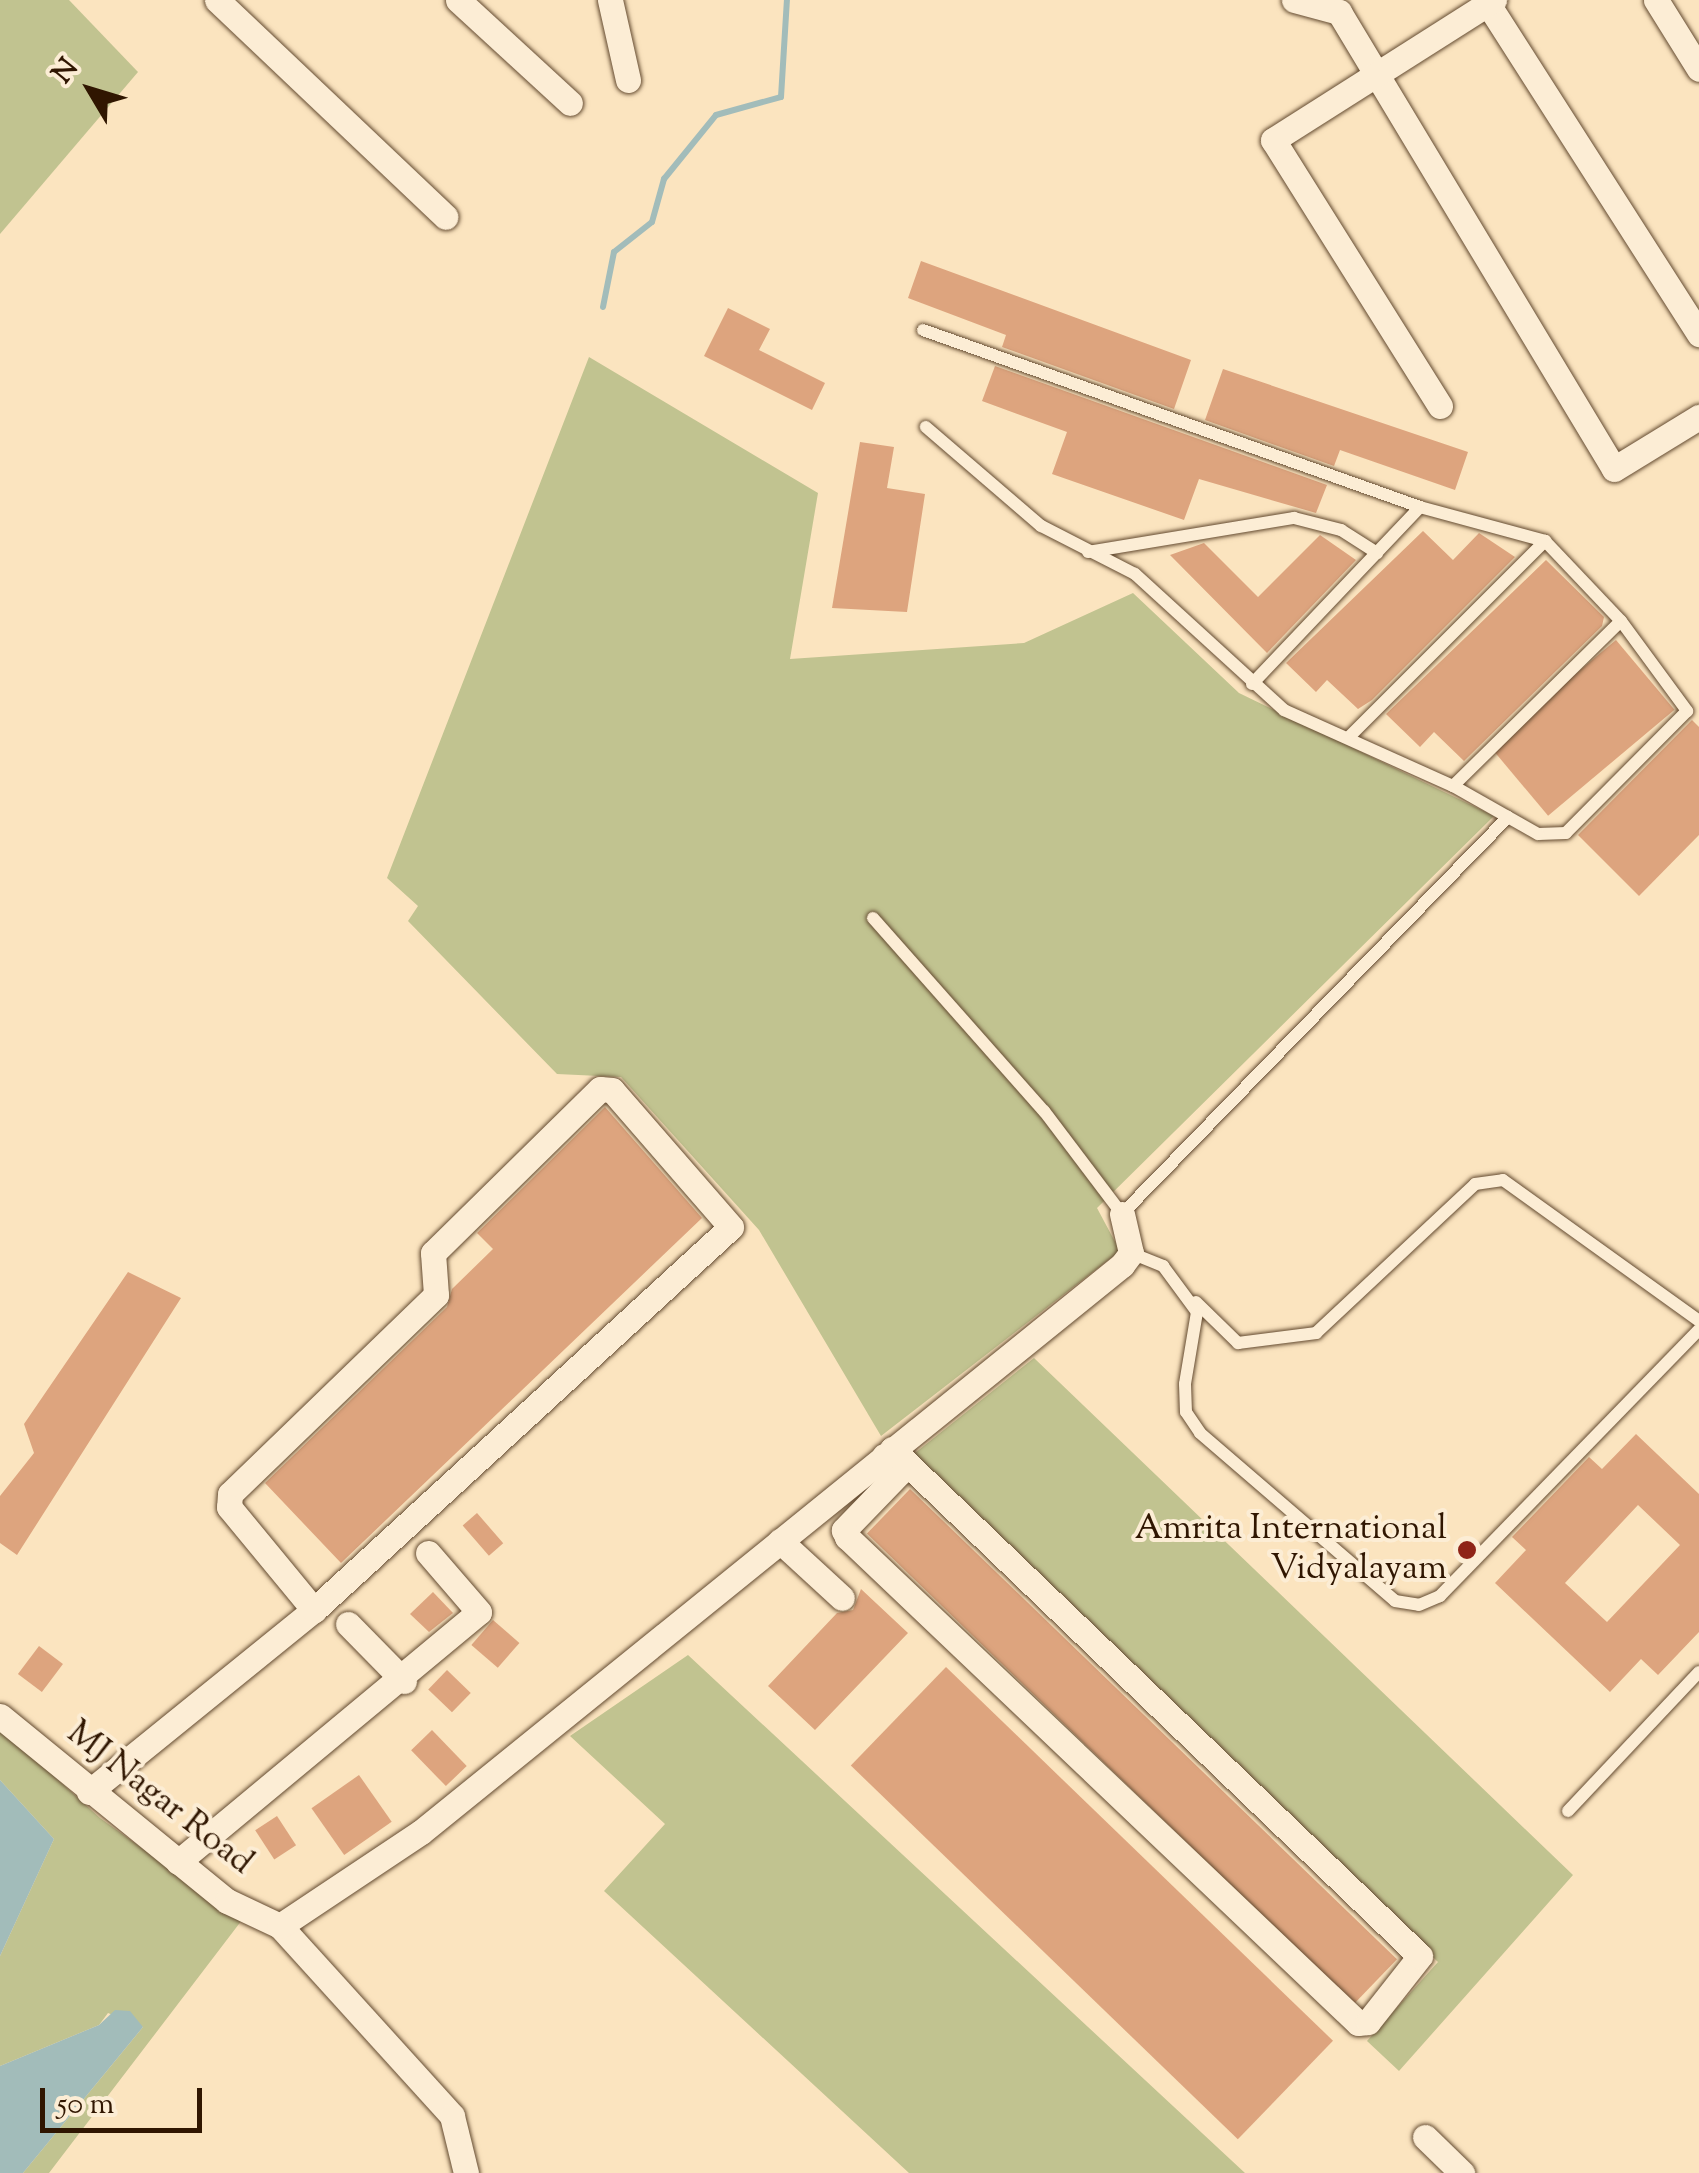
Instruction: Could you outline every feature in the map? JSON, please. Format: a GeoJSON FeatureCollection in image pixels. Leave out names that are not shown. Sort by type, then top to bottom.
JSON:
{"type":"FeatureCollection","features":[{"type":"Feature","properties":{"kind":"street"},"geometry":{"type":"LineString","coordinates":[[217,0],[446,216]]}},
{"type":"Feature","properties":{"kind":"street"},"geometry":{"type":"LineString","coordinates":[[458,0],[570,103]]}},
{"type":"Feature","properties":{"kind":"street"},"geometry":{"type":"LineString","coordinates":[[610,0],[628,80]]}},
{"type":"Feature","properties":{"kind":"street"},"geometry":{"type":"LineString","coordinates":[[1294,0],[1348,6],[1376,74],[1614,469],[1699,417]]}},
{"type":"Feature","properties":{"kind":"street"},"geometry":{"type":"LineString","coordinates":[[1656,0],[1699,69]]}},
{"type":"Feature","properties":{"kind":"street"},"geometry":{"type":"LineString","coordinates":[[1440,406],[1273,140],[1491,2],[1699,334]]}},
{"type":"Feature","properties":{"kind":"street"},"geometry":{"type":"LineString","coordinates":[[88,1792],[314,1610],[731,1227],[612,1090],[600,1088],[433,1254],[436,1295],[230,1494],[229,1507],[314,1610]]}},
{"type":"Feature","properties":{"kind":"street"},"geometry":{"type":"LineString","coordinates":[[466,2173],[452,2116],[280,1926],[421,1832],[780,1541],[896,1460],[1131,1252],[1122,1214]]}},
{"type":"Feature","properties":{"kind":"street"},"geometry":{"type":"LineString","coordinates":[[896,1460],[1420,1956],[1368,2022],[1358,2023],[847,1538],[844,1530],[896,1460]]}},
{"type":"Feature","properties":{"kind":"street"},"geometry":{"type":"LineString","coordinates":[[780,1541],[842,1598]]}},
{"type":"Feature","properties":{"kind":"street"},"geometry":{"type":"LineString","coordinates":[[178,1862],[404,1681],[479,1612],[428,1553]]}},
{"type":"Feature","properties":{"kind":"street"},"geometry":{"type":"LineString","coordinates":[[348,1624],[404,1681]]}},
{"type":"Feature","properties":{"kind":"street","name":"MJ Nagar Road"},"geometry":{"type":"LineString","coordinates":[[0,1716],[88,1792],[227,1901],[280,1926]]}},
{"type":"Feature","properties":{"kind":"street"},"geometry":{"type":"LineString","coordinates":[[1424,2137],[1462,2173]]}},
{"type":"Feature","properties":{"kind":"lane"},"geometry":{"type":"LineString","coordinates":[[923,330],[1420,507],[1545,541],[1621,621],[1685,698],[1683,722],[1566,834],[1538,834],[1453,786],[1284,710],[1135,574],[1041,526],[926,428]]}},
{"type":"Feature","properties":{"kind":"lane"},"geometry":{"type":"LineString","coordinates":[[1252,684],[1420,507]]}},
{"type":"Feature","properties":{"kind":"lane"},"geometry":{"type":"LineString","coordinates":[[1088,552],[1294,518],[1341,530],[1377,553]]}},
{"type":"Feature","properties":{"kind":"lane"},"geometry":{"type":"LineString","coordinates":[[1348,738],[1545,541]]}},
{"type":"Feature","properties":{"kind":"lane"},"geometry":{"type":"LineString","coordinates":[[1453,786],[1621,621]]}},
{"type":"Feature","properties":{"kind":"lane"},"geometry":{"type":"LineString","coordinates":[[873,918],[1044,1111],[1122,1214],[1508,818]]}},
{"type":"Feature","properties":{"kind":"lane"},"geometry":{"type":"LineString","coordinates":[[1131,1252],[1162,1266],[1238,1343],[1316,1332],[1475,1184],[1503,1180],[1699,1322]]}},
{"type":"Feature","properties":{"kind":"lane"},"geometry":{"type":"LineString","coordinates":[[1188,1290],[1197,1312],[1186,1412],[1200,1433],[1395,1600],[1419,1604],[1440,1596],[1699,1330]]}},
{"type":"Feature","properties":{"kind":"lane"},"geometry":{"type":"LineString","coordinates":[[1568,1811],[1699,1672]]}},
{"type":"Feature","properties":{"kind":"green space"},"geometry":{"type":"Polygon","coordinates":[[[0,0],[69,0],[138,72],[0,234],[0,0]]]}},
{"type":"Feature","properties":{"kind":"green space"},"geometry":{"type":"Polygon","coordinates":[[[589,357],[818,493],[790,659],[1024,643],[1133,593],[1239,693],[1494,816],[1097,1208],[1120,1251],[881,1436],[759,1230],[621,1077],[557,1074],[408,921],[418,906],[387,878],[589,357]]]}},
{"type":"Feature","properties":{"kind":"green space"},"geometry":{"type":"Polygon","coordinates":[[[1034,1358],[1573,1875],[1399,2071],[1367,2041],[1438,1962],[910,1457],[1034,1358]]]}},
{"type":"Feature","properties":{"kind":"green space"},"geometry":{"type":"Polygon","coordinates":[[[688,1655],[1245,2173],[909,2173],[604,1891],[665,1824],[570,1736],[688,1655]]]}},
{"type":"Feature","properties":{"kind":"green space"},"geometry":{"type":"Polygon","coordinates":[[[0,1727],[100,1818],[242,1920],[49,2173],[23,2173],[143,2027],[108,2013],[99,2025],[0,2066],[0,1956],[54,1839],[0,1780],[0,1727]]]}},
{"type":"Feature","properties":{"kind":"water"},"geometry":{"type":"Polygon","coordinates":[[[0,1780],[54,1839],[0,1956],[0,1780]]]}},
{"type":"Feature","properties":{"kind":"water"},"geometry":{"type":"Polygon","coordinates":[[[115,2010],[130,2011],[143,2027],[23,2173],[0,2173],[0,2066],[99,2025],[115,2010]]]}},
{"type":"Feature","properties":{"kind":"building"},"geometry":{"type":"Polygon","coordinates":[[[921,261],[1191,360],[1174,409],[1002,347],[1006,335],[908,298],[921,261]]]}},
{"type":"Feature","properties":{"kind":"building"},"geometry":{"type":"Polygon","coordinates":[[[728,308],[770,329],[759,350],[825,383],[812,410],[704,356],[728,308]]]}},
{"type":"Feature","properties":{"kind":"building"},"geometry":{"type":"Polygon","coordinates":[[[995,366],[1327,485],[1316,513],[1199,479],[1184,520],[1052,474],[1067,432],[982,401],[995,366]]]}},
{"type":"Feature","properties":{"kind":"building"},"geometry":{"type":"Polygon","coordinates":[[[1223,369],[1468,452],[1455,490],[1340,450],[1334,466],[1205,420],[1223,369]]]}},
{"type":"Feature","properties":{"kind":"building"},"geometry":{"type":"Polygon","coordinates":[[[860,442],[894,447],[887,488],[925,494],[907,612],[832,608],[860,442]]]}},
{"type":"Feature","properties":{"kind":"building"},"geometry":{"type":"Polygon","coordinates":[[[1423,531],[1453,560],[1479,533],[1515,557],[1372,700],[1358,709],[1327,680],[1316,692],[1286,663],[1423,531]]]}},
{"type":"Feature","properties":{"kind":"building"},"geometry":{"type":"Polygon","coordinates":[[[1320,535],[1356,560],[1267,653],[1170,555],[1204,543],[1258,597],[1320,535]]]}},
{"type":"Feature","properties":{"kind":"building"},"geometry":{"type":"Polygon","coordinates":[[[1546,560],[1604,617],[1602,626],[1464,761],[1434,732],[1420,747],[1386,714],[1546,560]]]}},
{"type":"Feature","properties":{"kind":"building"},"geometry":{"type":"Polygon","coordinates":[[[1616,640],[1674,710],[1548,816],[1490,746],[1616,640]]]}},
{"type":"Feature","properties":{"kind":"building"},"geometry":{"type":"Polygon","coordinates":[[[1692,720],[1699,727],[1699,835],[1639,896],[1578,835],[1692,720]]]}},
{"type":"Feature","properties":{"kind":"building"},"geometry":{"type":"Polygon","coordinates":[[[605,1107],[702,1218],[341,1563],[265,1483],[447,1307],[452,1289],[493,1249],[477,1233],[605,1107]]]}},
{"type":"Feature","properties":{"kind":"building"},"geometry":{"type":"Polygon","coordinates":[[[128,1272],[181,1298],[17,1555],[0,1543],[0,1496],[34,1453],[24,1424],[128,1272]]]}},
{"type":"Feature","properties":{"kind":"building"},"geometry":{"type":"Polygon","coordinates":[[[1636,1434],[1699,1494],[1699,1632],[1658,1675],[1641,1659],[1610,1692],[1495,1583],[1526,1550],[1512,1537],[1589,1457],[1602,1469],[1636,1434]],[[1638,1505],[1565,1583],[1607,1622],[1680,1545],[1638,1505]]]}},
{"type":"Feature","properties":{"kind":"building"},"geometry":{"type":"Polygon","coordinates":[[[910,1489],[1397,1959],[1354,2004],[867,1534],[910,1489]]]}},
{"type":"Feature","properties":{"kind":"building"},"geometry":{"type":"Polygon","coordinates":[[[477,1513],[503,1543],[489,1556],[463,1525],[477,1513]]]}},
{"type":"Feature","properties":{"kind":"building"},"geometry":{"type":"Polygon","coordinates":[[[861,1589],[908,1633],[815,1730],[768,1686],[837,1613],[853,1610],[861,1589]]]}},
{"type":"Feature","properties":{"kind":"building"},"geometry":{"type":"Polygon","coordinates":[[[433,1592],[453,1613],[429,1632],[410,1614],[433,1592]]]}},
{"type":"Feature","properties":{"kind":"building"},"geometry":{"type":"Polygon","coordinates":[[[493,1620],[519,1643],[498,1668],[471,1645],[493,1620]]]}},
{"type":"Feature","properties":{"kind":"building"},"geometry":{"type":"Polygon","coordinates":[[[39,1646],[63,1664],[42,1692],[18,1674],[39,1646]]]}},
{"type":"Feature","properties":{"kind":"building"},"geometry":{"type":"Polygon","coordinates":[[[946,1667],[1333,2041],[1238,2139],[851,1766],[946,1667]]]}},
{"type":"Feature","properties":{"kind":"building"},"geometry":{"type":"Polygon","coordinates":[[[447,1670],[471,1693],[452,1712],[428,1689],[447,1670]]]}},
{"type":"Feature","properties":{"kind":"building"},"geometry":{"type":"Polygon","coordinates":[[[432,1730],[467,1766],[446,1786],[411,1750],[432,1730]]]}},
{"type":"Feature","properties":{"kind":"building"},"geometry":{"type":"Polygon","coordinates":[[[359,1775],[392,1822],[344,1855],[311,1808],[359,1775]]]}},
{"type":"Feature","properties":{"kind":"building"},"geometry":{"type":"Polygon","coordinates":[[[277,1816],[296,1845],[274,1860],[255,1830],[277,1816]]]}},
{"type":"Feature","properties":{"kind":"waterway"},"geometry":{"type":"LineString","coordinates":[[603,307],[614,252],[652,222],[664,179],[716,115],[781,97],[787,0]]}},
{"type":"Feature","properties":{"kind":"place","name":"Amrita International Vidyalayam"},"geometry":{"type":"Point","coordinates":[1467,1550]}}]}
